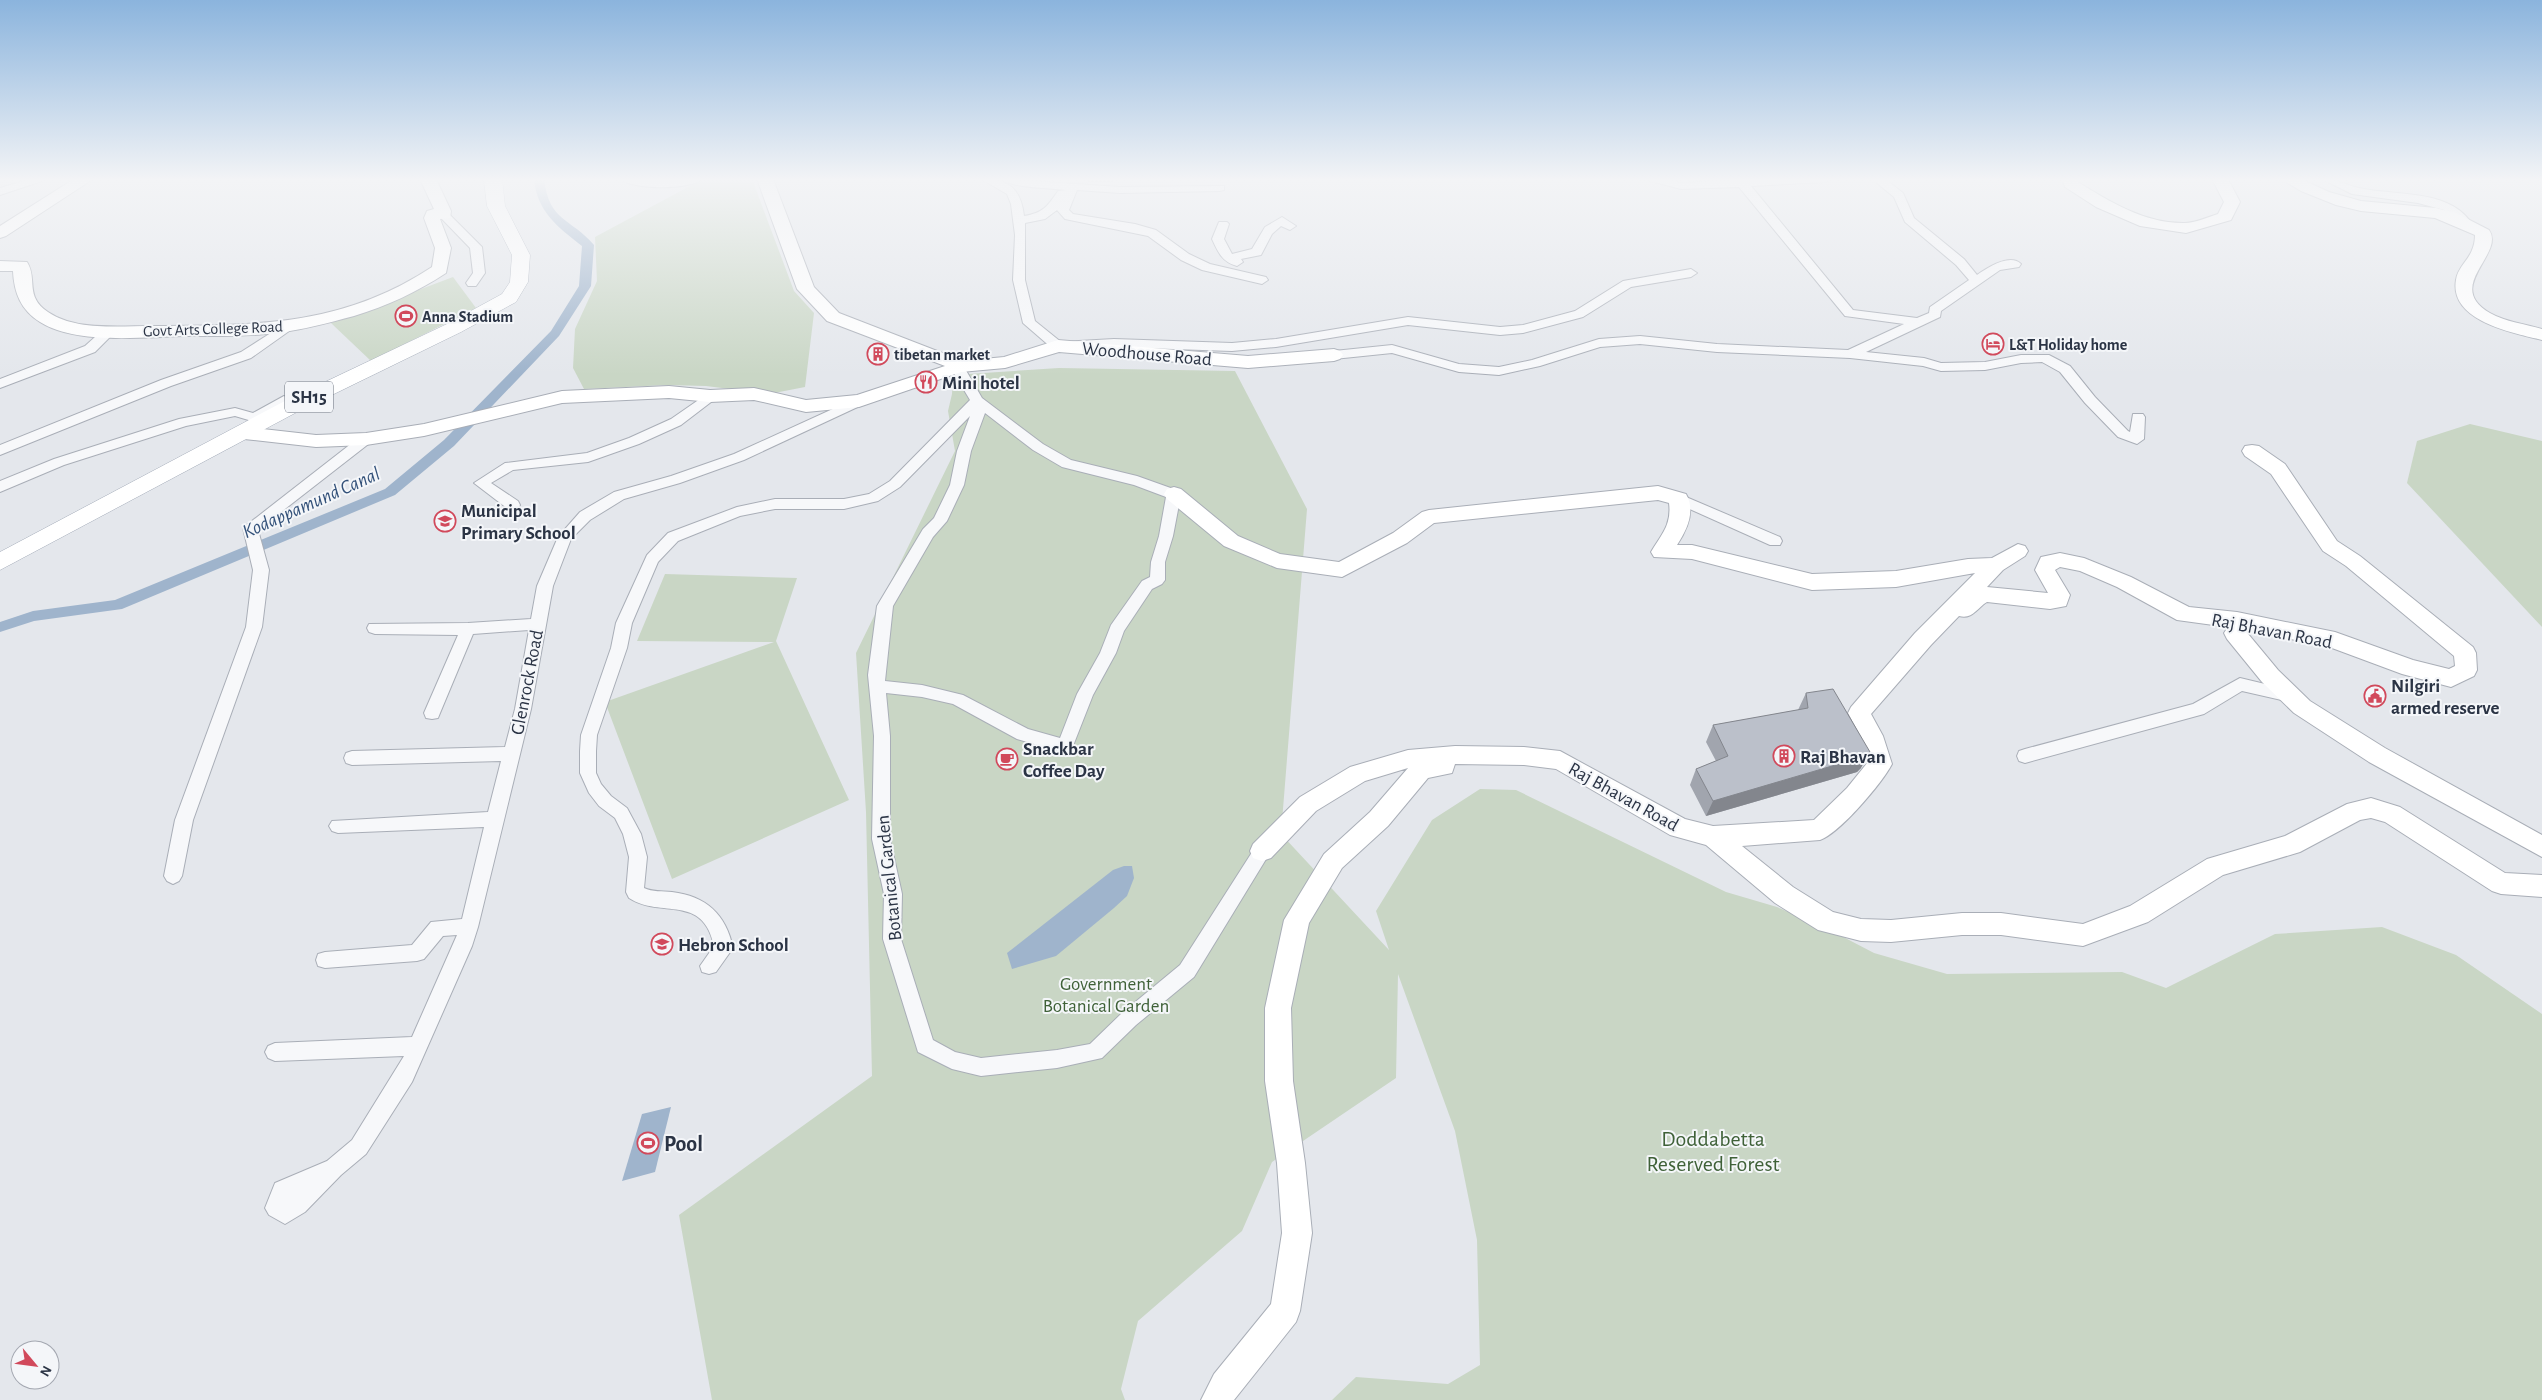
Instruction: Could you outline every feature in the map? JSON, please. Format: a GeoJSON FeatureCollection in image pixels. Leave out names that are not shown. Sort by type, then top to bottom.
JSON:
{"type":"FeatureCollection","features":[{"type":"Feature","properties":{"kind":"main road","name":"SH15"},"geometry":{"type":"LineString","coordinates":[[0,562],[255,424],[454,328],[509,298],[519,282],[521,255],[516,244]]}},
{"type":"Feature","properties":{"kind":"street","name":"Govt Arts College Road"},"geometry":{"type":"LineString","coordinates":[[0,266],[20,266],[24,294],[36,312],[63,327],[110,331],[216,330],[288,326],[393,297],[420,284],[440,269],[443,248],[442,244]]}},
{"type":"Feature","properties":{"kind":"street"},"geometry":{"type":"LineString","coordinates":[[472,284],[479,273],[476,247],[473,244]]}},
{"type":"Feature","properties":{"kind":"street"},"geometry":{"type":"LineString","coordinates":[[789,244],[806,289],[832,317],[958,368],[977,401],[1038,447],[1067,464],[1137,482],[1174,494],[1231,541],[1277,561],[1342,570],[1400,538],[1428,517],[1658,493],[1679,499],[1775,541]]}},
{"type":"Feature","properties":{"kind":"street"},"geometry":{"type":"LineString","coordinates":[[1021,244],[1019,280],[1029,323],[1058,346],[1114,343],[1232,347],[1285,342],[1408,321],[1500,331],[1524,329],[1579,314],[1627,284],[1691,273]]}},
{"type":"Feature","properties":{"kind":"street"},"geometry":{"type":"LineString","coordinates":[[1168,244],[1185,257],[1206,267],[1262,280],[1262,276],[1229,258],[1221,244]]}},
{"type":"Feature","properties":{"kind":"street"},"geometry":{"type":"LineString","coordinates":[[1229,258],[1257,252],[1261,244]]}},
{"type":"Feature","properties":{"kind":"street"},"geometry":{"type":"LineString","coordinates":[[1793,244],[1849,312],[1918,322]]}},
{"type":"Feature","properties":{"kind":"street"},"geometry":{"type":"LineString","coordinates":[[1939,244],[1960,262],[1976,281]]}},
{"type":"Feature","properties":{"kind":"street"},"geometry":{"type":"LineString","coordinates":[[2483,244],[2483,248],[2464,278],[2466,298],[2484,317],[2542,336]]}},
{"type":"Feature","properties":{"kind":"street"},"geometry":{"type":"LineString","coordinates":[[1850,354],[1936,314],[1934,310],[1996,267],[2015,264]]}},
{"type":"Feature","properties":{"kind":"street"},"geometry":{"type":"LineString","coordinates":[[0,450],[166,383],[246,355],[288,326]]}},
{"type":"Feature","properties":{"kind":"street"},"geometry":{"type":"LineString","coordinates":[[0,384],[90,349],[110,331]]}},
{"type":"Feature","properties":{"kind":"street"},"geometry":{"type":"LineString","coordinates":[[1334,355],[1392,349],[1459,368],[1499,371],[1535,363],[1598,343],[1640,340],[1717,348],[1850,354],[1924,362],[1942,367],[1985,366],[2021,359],[2044,358],[2064,369],[2090,400],[2123,434],[2137,439],[2138,417]]}},
{"type":"Feature","properties":{"kind":"street","name":"Woodhouse Road"},"geometry":{"type":"LineString","coordinates":[[255,424],[316,441],[366,439],[424,430],[562,397],[668,392],[710,396],[754,394],[806,406],[859,401],[958,368],[1005,362],[1058,346],[1248,362],[1334,355]]}},
{"type":"Feature","properties":{"kind":"street"},"geometry":{"type":"LineString","coordinates":[[514,505],[481,483],[510,466],[588,457],[634,441],[676,422],[710,396]]}},
{"type":"Feature","properties":{"kind":"street"},"geometry":{"type":"LineString","coordinates":[[0,487],[58,462],[184,422],[216,414],[235,412],[255,424],[284,400]]}},
{"type":"Feature","properties":{"kind":"street","name":"Glenrock Road"},"geometry":{"type":"LineString","coordinates":[[334,1168],[359,1147],[405,1075],[464,946],[478,896],[494,818],[523,708],[545,586],[565,537],[585,516],[619,495],[675,480],[739,457],[859,401]]}},
{"type":"Feature","properties":{"kind":"street"},"geometry":{"type":"LineString","coordinates":[[709,966],[724,948],[722,930],[710,915],[697,906],[681,902],[645,899],[635,892],[638,857],[632,834],[622,812],[605,801],[595,788],[588,773],[589,735],[619,648],[624,623],[652,559],[674,538],[737,512],[775,504],[844,504],[873,498],[895,484],[977,401]]}},
{"type":"Feature","properties":{"kind":"street","name":"Botanical Garden"},"geometry":{"type":"LineString","coordinates":[[977,401],[979,410],[964,451],[957,485],[940,521],[928,533],[885,606],[876,675],[882,736],[881,839],[886,870],[893,894],[892,939],[925,1046],[952,1060],[981,1067],[1057,1059],[1095,1052],[1129,1019],[1186,971],[1262,851]]}},
{"type":"Feature","properties":{"kind":"street"},"geometry":{"type":"LineString","coordinates":[[173,876],[184,820],[254,627],[261,570],[250,528],[366,439]]}},
{"type":"Feature","properties":{"kind":"street","name":"Raj Bhavan Road"},"geometry":{"type":"LineString","coordinates":[[1923,639],[1942,632],[1980,596],[2004,595],[2050,602],[2059,601],[2059,595],[2045,570],[2048,562],[2060,560],[2084,565],[2124,582],[2185,614],[2237,620],[2327,638],[2410,668],[2451,678],[2466,670],[2465,653],[2353,561],[2330,546],[2278,469],[2252,451]]}},
{"type":"Feature","properties":{"kind":"street"},"geometry":{"type":"LineString","coordinates":[[878,686],[957,699],[991,715],[1023,734],[1065,746],[1085,694],[1108,654],[1117,629],[1147,585],[1157,580],[1159,572],[1158,562],[1166,536],[1174,494]]}},
{"type":"Feature","properties":{"kind":"street"},"geometry":{"type":"LineString","coordinates":[[1679,499],[1682,516],[1675,533],[1661,552],[1692,552],[1812,582],[1896,579],[1968,566],[1996,565]]}},
{"type":"Feature","properties":{"kind":"street","name":"Raj Bhavan Road"},"geometry":{"type":"LineString","coordinates":[[1262,851],[1308,804],[1358,774],[1408,759],[1455,755],[1560,760],[1679,828],[1713,836],[1820,830],[1855,795],[1880,764],[1872,736],[1859,713],[1923,639],[1996,565],[2018,551]]}},
{"type":"Feature","properties":{"kind":"street"},"geometry":{"type":"LineString","coordinates":[[375,628],[468,629],[537,624]]}},
{"type":"Feature","properties":{"kind":"street"},"geometry":{"type":"LineString","coordinates":[[432,713],[468,629]]}},
{"type":"Feature","properties":{"kind":"street"},"geometry":{"type":"LineString","coordinates":[[2259,636],[2235,633],[2290,696],[2302,707],[2377,755],[2542,847]]}},
{"type":"Feature","properties":{"kind":"street"},"geometry":{"type":"LineString","coordinates":[[2025,756],[2198,709],[2240,684],[2290,696]]}},
{"type":"Feature","properties":{"kind":"street"},"geometry":{"type":"LineString","coordinates":[[352,758],[511,754]]}},
{"type":"Feature","properties":{"kind":"street"},"geometry":{"type":"LineString","coordinates":[[1217,1400],[1225,1385],[1285,1311],[1298,1233],[1291,1163],[1279,1081],[1278,1008],[1297,920],[1333,861],[1379,819],[1421,770],[1497,756]]}},
{"type":"Feature","properties":{"kind":"street"},"geometry":{"type":"LineString","coordinates":[[1713,836],[1784,895],[1827,922],[1861,930],[1891,931],[1962,924],[2001,924],[2083,936],[2139,914],[2176,893],[2216,866],[2291,845],[2355,811],[2371,808],[2392,814],[2501,883],[2542,886]]}},
{"type":"Feature","properties":{"kind":"street"},"geometry":{"type":"LineString","coordinates":[[338,826],[494,818]]}},
{"type":"Feature","properties":{"kind":"street"},"geometry":{"type":"LineString","coordinates":[[325,960],[417,953],[438,928],[469,927]]}},
{"type":"Feature","properties":{"kind":"street"},"geometry":{"type":"LineString","coordinates":[[275,1052],[418,1046]]}},
{"type":"Feature","properties":{"kind":"green space"},"geometry":{"type":"Polygon","coordinates":[[[595,244],[776,244],[794,291],[814,313],[805,387],[769,394],[706,386],[666,385],[584,389],[573,368],[575,329],[597,281],[595,244]]]}},
{"type":"Feature","properties":{"kind":"green space","name":"Anna Stadium"},"geometry":{"type":"Polygon","coordinates":[[[453,277],[476,308],[371,361],[331,323],[453,277]]]}},
{"type":"Feature","properties":{"kind":"green space"},"geometry":{"type":"Polygon","coordinates":[[[1059,368],[1235,371],[1307,509],[1281,834],[1389,950],[1376,911],[1432,820],[1480,789],[1516,790],[1726,892],[1777,907],[1826,928],[1874,953],[1947,974],[2122,972],[2166,988],[2275,934],[2382,927],[2456,955],[2542,1014],[2542,1400],[1332,1400],[1356,1377],[1448,1384],[1480,1365],[1477,1240],[1455,1131],[1398,974],[1396,1078],[1272,1162],[1242,1231],[1138,1321],[1121,1389],[1125,1400],[712,1400],[679,1215],[872,1076],[866,812],[856,653],[955,451],[948,411],[952,394],[953,375],[1059,368]]]}},
{"type":"Feature","properties":{"kind":"green space"},"geometry":{"type":"Polygon","coordinates":[[[2470,424],[2542,441],[2542,627],[2407,483],[2417,441],[2470,424]]]}},
{"type":"Feature","properties":{"kind":"green space"},"geometry":{"type":"Polygon","coordinates":[[[665,574],[797,578],[776,641],[849,800],[672,879],[605,702],[774,642],[637,641],[665,574]]]}},
{"type":"Feature","properties":{"kind":"water"},"geometry":{"type":"Polygon","coordinates":[[[1124,866],[1132,866],[1134,878],[1127,896],[1114,908],[1056,956],[1012,969],[1007,953],[1113,870],[1124,866]]]}},
{"type":"Feature","properties":{"kind":"water","name":"Pool"},"geometry":{"type":"Polygon","coordinates":[[[671,1107],[655,1172],[622,1181],[642,1114],[671,1107]]]}},
{"type":"Feature","properties":{"kind":"building","name":"Raj Bhavan"},"geometry":{"type":"Polygon","coordinates":[[[1833,689],[1870,752],[1866,756],[1713,801],[1696,769],[1728,756],[1713,725],[1808,708],[1806,693],[1833,689]]]}},
{"type":"Feature","properties":{"kind":"waterway","name":"Kodappamund Canal"},"geometry":{"type":"LineString","coordinates":[[0,627],[33,616],[117,605],[305,529],[390,492],[449,443],[555,333],[585,286],[587,244]]}},
{"type":"Feature","properties":{"kind":"place","name":"Anna Stadium"},"geometry":{"type":"Point","coordinates":[406,316]}},
{"type":"Feature","properties":{"kind":"place","name":"L&T Holiday home"},"geometry":{"type":"Point","coordinates":[1993,344]}},
{"type":"Feature","properties":{"kind":"place","name":"tibetan market"},"geometry":{"type":"Point","coordinates":[878,354]}},
{"type":"Feature","properties":{"kind":"place","name":"Mini hotel"},"geometry":{"type":"Point","coordinates":[926,382]}},
{"type":"Feature","properties":{"kind":"place","name":"Municipal Primary School"},"geometry":{"type":"Point","coordinates":[445,521]}},
{"type":"Feature","properties":{"kind":"place","name":"Nilgiri armed reserve"},"geometry":{"type":"Point","coordinates":[2375,696]}},
{"type":"Feature","properties":{"kind":"place","name":"Raj Bhavan"},"geometry":{"type":"Point","coordinates":[1784,756]}},
{"type":"Feature","properties":{"kind":"place","name":"Snackbar Coffee Day"},"geometry":{"type":"Point","coordinates":[1007,759]}},
{"type":"Feature","properties":{"kind":"place","name":"Hebron School"},"geometry":{"type":"Point","coordinates":[662,944]}},
{"type":"Feature","properties":{"kind":"place","name":"Pool"},"geometry":{"type":"Point","coordinates":[648,1143]}},
{"type":"Feature","properties":{"kind":"park label","name":"Government Botanical Garden"},"geometry":{"type":"Point","coordinates":[1106,994]}},
{"type":"Feature","properties":{"kind":"park label","name":"Doddabetta Reserved Forest"},"geometry":{"type":"Point","coordinates":[1713,1150]}}]}
